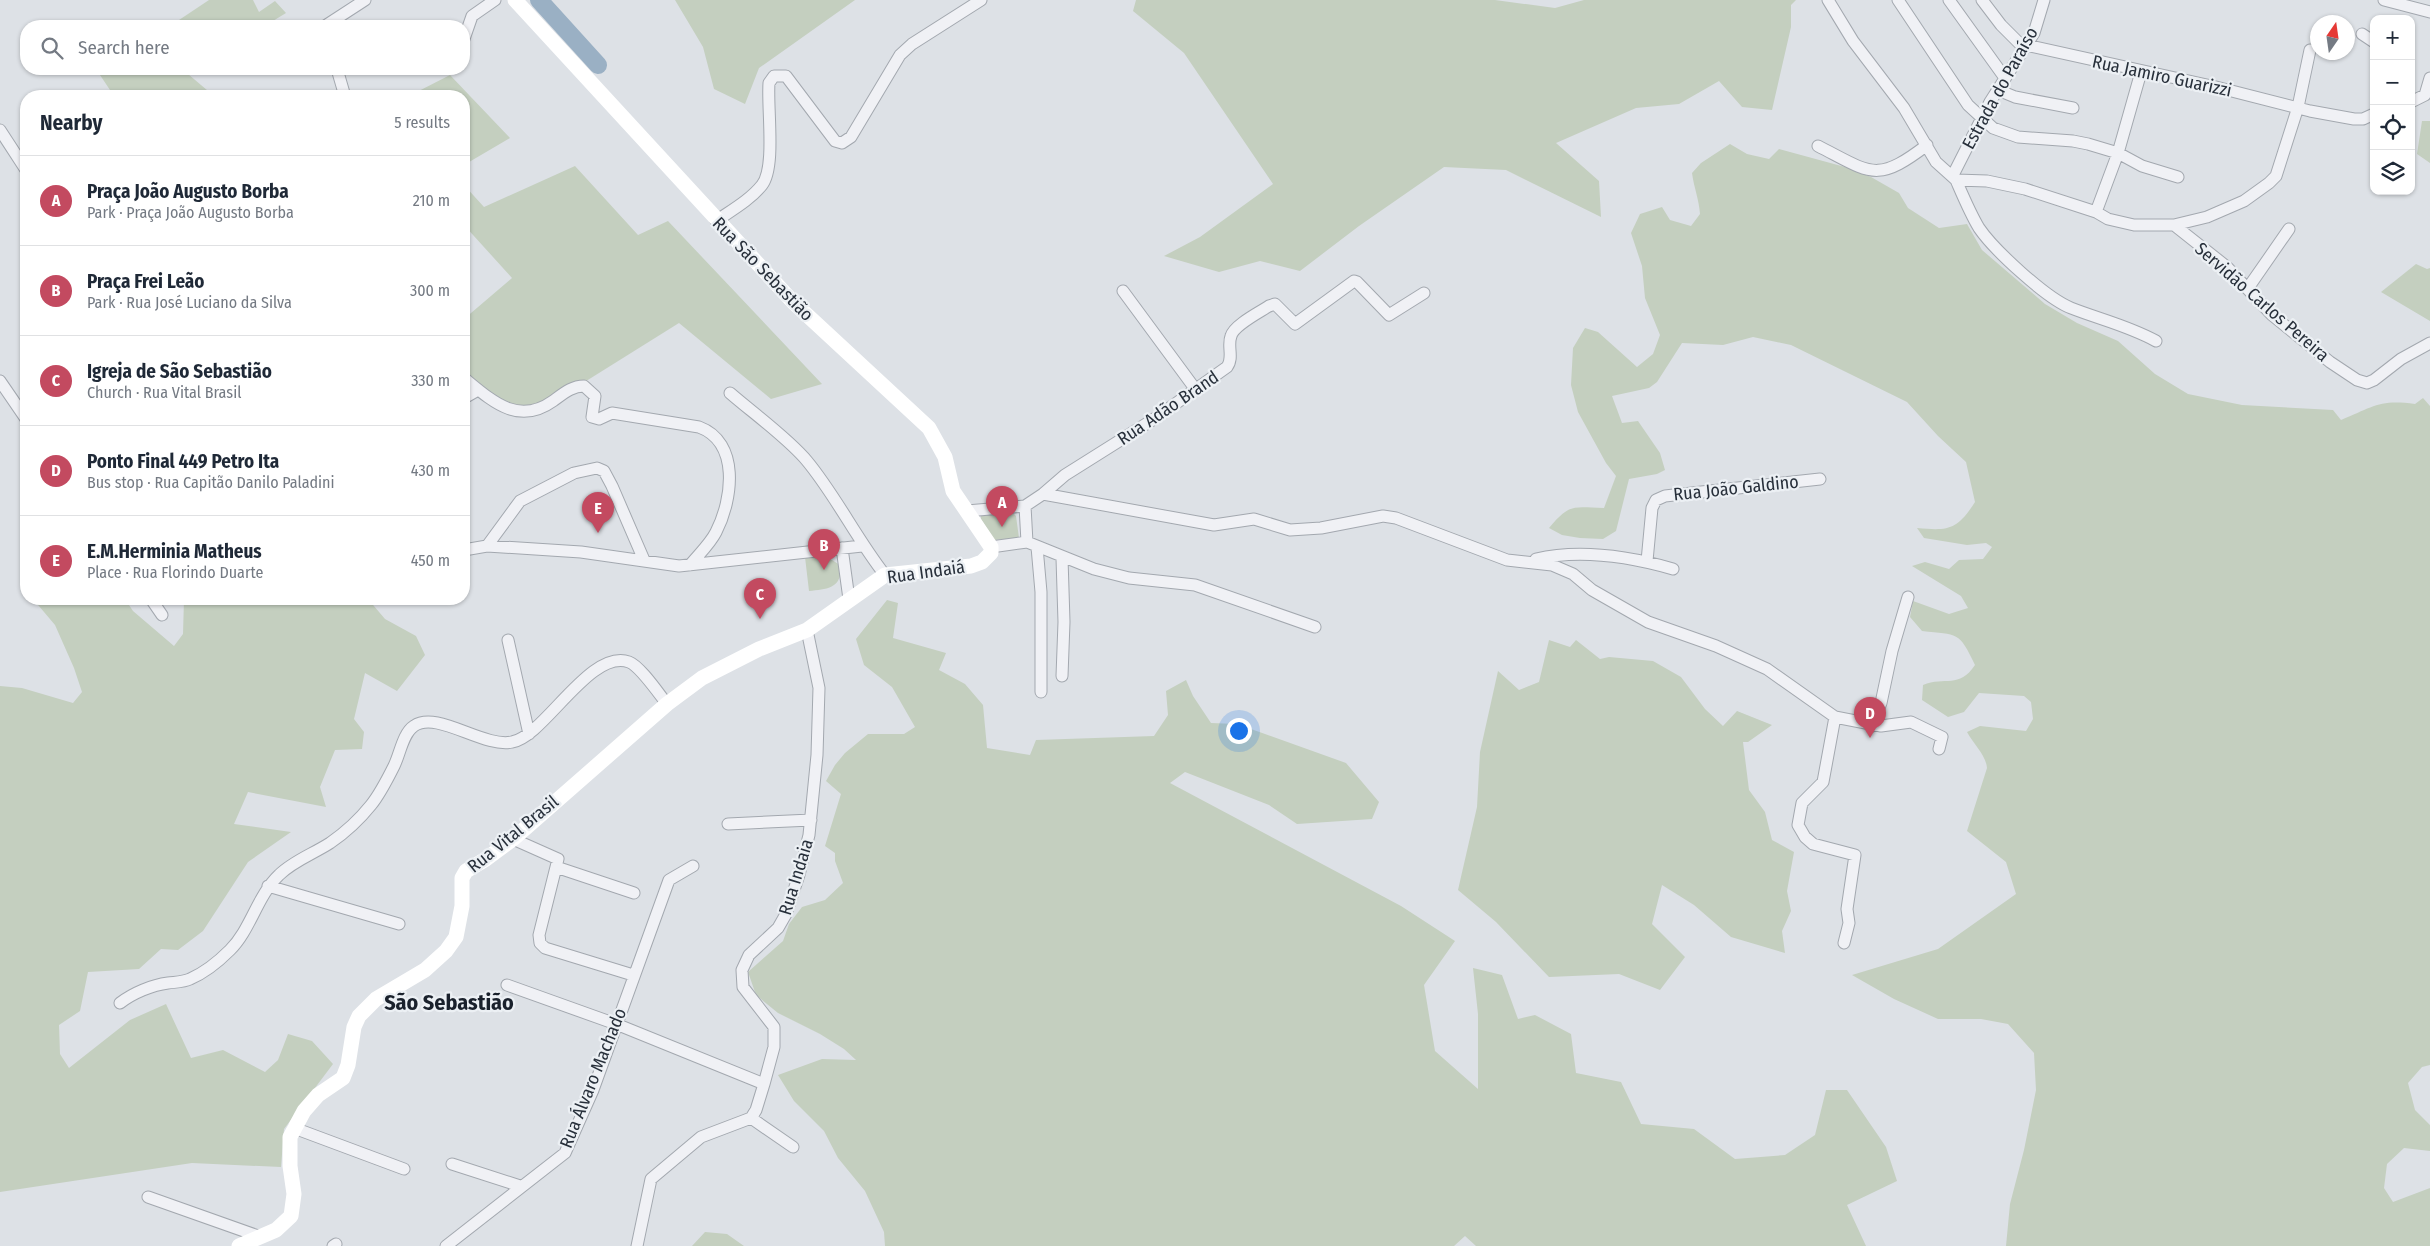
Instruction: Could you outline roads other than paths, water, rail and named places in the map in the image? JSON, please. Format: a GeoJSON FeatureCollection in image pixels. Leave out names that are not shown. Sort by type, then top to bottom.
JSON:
{"type":"FeatureCollection","features":[{"type":"Feature","properties":{"kind":"street"},"geometry":{"type":"LineString","coordinates":[[334,20],[365,0]]}},
{"type":"Feature","properties":{"kind":"street"},"geometry":{"type":"LineString","coordinates":[[470,22],[472,16],[495,0]]}},
{"type":"Feature","properties":{"kind":"street","name":"Rua São Sebastião"},"geometry":{"type":"LineString","coordinates":[[515,0],[793,302],[929,428],[936,437],[945,457],[953,490],[991,547]]}},
{"type":"Feature","properties":{"kind":"street"},"geometry":{"type":"LineString","coordinates":[[716,220],[751,196],[764,183],[770,158],[768,95],[771,79],[779,74],[786,76],[835,141],[842,143],[851,137],[900,55],[912,44],[982,0]]}},
{"type":"Feature","properties":{"kind":"street"},"geometry":{"type":"LineString","coordinates":[[1828,0],[1854,41],[1904,108],[1940,166],[1954,177],[1974,218],[1987,237],[2040,289],[2071,308],[2109,320],[2156,340]]}},
{"type":"Feature","properties":{"kind":"street"},"geometry":{"type":"LineString","coordinates":[[1898,0],[1968,106],[2002,132],[2018,137],[2073,141],[2118,154],[2142,166],[2178,177]]}},
{"type":"Feature","properties":{"kind":"street"},"geometry":{"type":"LineString","coordinates":[[1949,0],[2005,78]]}},
{"type":"Feature","properties":{"kind":"street"},"geometry":{"type":"LineString","coordinates":[[1982,0],[2001,25],[2025,47]]}},
{"type":"Feature","properties":{"kind":"street","name":"Estrada do Paraíso"},"geometry":{"type":"LineString","coordinates":[[1954,177],[1990,102],[2034,33],[2044,0]]}},
{"type":"Feature","properties":{"kind":"street"},"geometry":{"type":"LineString","coordinates":[[2384,0],[2430,12]]}},
{"type":"Feature","properties":{"kind":"street"},"geometry":{"type":"LineString","coordinates":[[2362,34],[2370,39]]}},
{"type":"Feature","properties":{"kind":"street","name":"Rua Jamiro Guarizzi"},"geometry":{"type":"LineString","coordinates":[[2025,47],[2354,119],[2363,119],[2370,116]]}},
{"type":"Feature","properties":{"kind":"street"},"geometry":{"type":"LineString","coordinates":[[1954,177],[2003,184],[2047,195],[2096,212],[2120,223],[2174,225],[2223,211],[2244,201],[2269,183],[2278,171],[2298,107],[2310,50]]}},
{"type":"Feature","properties":{"kind":"street"},"geometry":{"type":"LineString","coordinates":[[2096,212],[2118,154],[2141,72]]}},
{"type":"Feature","properties":{"kind":"street"},"geometry":{"type":"LineString","coordinates":[[339,75],[343,90]]}},
{"type":"Feature","properties":{"kind":"street"},"geometry":{"type":"LineString","coordinates":[[2415,100],[2425,95],[2430,78]]}},
{"type":"Feature","properties":{"kind":"street"},"geometry":{"type":"LineString","coordinates":[[1998,90],[2015,97],[2073,108]]}},
{"type":"Feature","properties":{"kind":"street"},"geometry":{"type":"LineString","coordinates":[[0,130],[20,161]]}},
{"type":"Feature","properties":{"kind":"street"},"geometry":{"type":"LineString","coordinates":[[1818,146],[1857,166],[1876,171],[1889,170],[1904,163],[1927,145]]}},
{"type":"Feature","properties":{"kind":"street","name":"Servidão Carlos Pereira"},"geometry":{"type":"LineString","coordinates":[[2174,225],[2227,267],[2285,325],[2330,362],[2362,382],[2374,380],[2401,359],[2430,344]]}},
{"type":"Feature","properties":{"kind":"street"},"geometry":{"type":"LineString","coordinates":[[2248,288],[2289,229]]}},
{"type":"Feature","properties":{"kind":"street","name":"Rua Adão Brand"},"geometry":{"type":"LineString","coordinates":[[1025,506],[1043,494],[1065,475],[1107,450],[1196,390],[1230,363],[1230,339],[1234,330],[1269,306],[1275,304],[1280,307],[1295,324],[1354,281],[1390,315],[1424,293]]}},
{"type":"Feature","properties":{"kind":"street"},"geometry":{"type":"LineString","coordinates":[[1123,291],[1196,390]]}},
{"type":"Feature","properties":{"kind":"street"},"geometry":{"type":"LineString","coordinates":[[0,381],[20,410]]}},
{"type":"Feature","properties":{"kind":"street"},"geometry":{"type":"LineString","coordinates":[[470,383],[501,406],[515,411],[527,412],[538,410],[575,386],[584,386],[595,396],[592,417],[599,419],[612,413],[699,427],[712,432],[724,449],[729,466],[730,484],[723,515],[716,532],[690,565]]}},
{"type":"Feature","properties":{"kind":"street"},"geometry":{"type":"LineString","coordinates":[[470,395],[478,390]]}},
{"type":"Feature","properties":{"kind":"street"},"geometry":{"type":"LineString","coordinates":[[730,393],[806,459],[823,481],[862,546],[884,575]]}},
{"type":"Feature","properties":{"kind":"street"},"geometry":{"type":"LineString","coordinates":[[487,546],[520,501],[574,472],[597,468],[604,471],[612,486],[644,560]]}},
{"type":"Feature","properties":{"kind":"street","name":"Rua João Galdino"},"geometry":{"type":"LineString","coordinates":[[1647,561],[1652,508],[1656,500],[1665,496],[1820,479]]}},
{"type":"Feature","properties":{"kind":"street"},"geometry":{"type":"LineString","coordinates":[[1043,494],[1214,525],[1254,519],[1290,530],[1321,528],[1383,516],[1396,518],[1507,560],[1552,565],[1573,574],[1592,590],[1648,622],[1716,646],[1767,669],[1835,717],[1872,726],[1911,722],[1942,737],[1939,749]]}},
{"type":"Feature","properties":{"kind":"street"},"geometry":{"type":"LineString","coordinates":[[967,511],[1025,506],[1041,592],[1041,692]]}},
{"type":"Feature","properties":{"kind":"street"},"geometry":{"type":"LineString","coordinates":[[991,547],[1032,545],[1062,558],[1129,578],[1195,585],[1316,627]]}},
{"type":"Feature","properties":{"kind":"street"},"geometry":{"type":"LineString","coordinates":[[470,549],[487,546],[581,552],[668,565],[690,565],[862,546]]}},
{"type":"Feature","properties":{"kind":"street","name":"Rua Indaiá"},"geometry":{"type":"LineString","coordinates":[[807,630],[884,575],[971,566],[982,562],[988,557],[991,547]]}},
{"type":"Feature","properties":{"kind":"street"},"geometry":{"type":"LineString","coordinates":[[842,548],[849,599]]}},
{"type":"Feature","properties":{"kind":"street"},"geometry":{"type":"LineString","coordinates":[[1524,562],[1542,558],[1583,556],[1647,561],[1673,569]]}},
{"type":"Feature","properties":{"kind":"street"},"geometry":{"type":"LineString","coordinates":[[1062,558],[1064,622],[1062,676]]}},
{"type":"Feature","properties":{"kind":"street"},"geometry":{"type":"LineString","coordinates":[[1872,726],[1881,703],[1892,651],[1908,597]]}},
{"type":"Feature","properties":{"kind":"street"},"geometry":{"type":"LineString","coordinates":[[155,605],[162,615]]}},
{"type":"Feature","properties":{"kind":"street","name":"Rua Vital Brasil"},"geometry":{"type":"LineString","coordinates":[[240,1246],[284,1224],[291,1216],[294,1194],[289,1148],[294,1128],[304,1111],[318,1095],[343,1078],[348,1065],[354,1027],[366,1007],[434,963],[456,937],[462,906],[462,878],[466,871],[513,839],[667,704],[702,678],[759,648],[807,630]]}},
{"type":"Feature","properties":{"kind":"street","name":"Rua Indaia"},"geometry":{"type":"LineString","coordinates":[[751,1118],[756,1110],[764,1084],[775,1040],[774,1027],[743,987],[742,970],[749,955],[778,928],[786,914],[799,875],[811,820],[817,755],[819,688],[807,630]]}},
{"type":"Feature","properties":{"kind":"street"},"geometry":{"type":"LineString","coordinates":[[508,640],[529,734]]}},
{"type":"Feature","properties":{"kind":"street"},"geometry":{"type":"LineString","coordinates":[[120,1003],[129,996],[157,985],[190,980],[221,959],[239,940],[268,886],[280,874],[352,827],[373,802],[394,766],[408,733],[414,726],[435,722],[478,738],[505,743],[521,740],[588,677],[600,668],[622,661],[635,665],[667,704]]}},
{"type":"Feature","properties":{"kind":"street"},"geometry":{"type":"LineString","coordinates":[[1835,717],[1823,782],[1802,803],[1798,825],[1805,837],[1813,844],[1855,855],[1847,909],[1849,923],[1844,943]]}},
{"type":"Feature","properties":{"kind":"street"},"geometry":{"type":"LineString","coordinates":[[728,824],[811,820]]}},
{"type":"Feature","properties":{"kind":"street"},"geometry":{"type":"LineString","coordinates":[[513,839],[557,863],[634,893]]}},
{"type":"Feature","properties":{"kind":"street"},"geometry":{"type":"LineString","coordinates":[[557,863],[539,935],[540,943],[546,948],[633,976]]}},
{"type":"Feature","properties":{"kind":"street","name":"Rua Álvaro Machado"},"geometry":{"type":"LineString","coordinates":[[446,1246],[496,1209],[520,1186],[565,1153],[593,1090],[668,880],[693,866]]}},
{"type":"Feature","properties":{"kind":"street"},"geometry":{"type":"LineString","coordinates":[[268,886],[399,924]]}},
{"type":"Feature","properties":{"kind":"street"},"geometry":{"type":"LineString","coordinates":[[507,985],[616,1024],[764,1084]]}},
{"type":"Feature","properties":{"kind":"street"},"geometry":{"type":"LineString","coordinates":[[637,1246],[640,1239],[649,1184],[658,1171],[701,1137],[751,1118],[793,1147]]}},
{"type":"Feature","properties":{"kind":"street"},"geometry":{"type":"LineString","coordinates":[[294,1128],[404,1168]]}},
{"type":"Feature","properties":{"kind":"street"},"geometry":{"type":"LineString","coordinates":[[452,1164],[520,1186]]}},
{"type":"Feature","properties":{"kind":"street"},"geometry":{"type":"LineString","coordinates":[[148,1197],[262,1236]]}},
{"type":"Feature","properties":{"kind":"waterway"},"geometry":{"type":"LineString","coordinates":[[539,0],[598,65]]}},
{"type":"Feature","properties":{"kind":"place","name":"Praça João Augusto Borba"},"geometry":{"type":"Point","coordinates":[1002,527]}},
{"type":"Feature","properties":{"kind":"place","name":"E.M.Herminia Matheus"},"geometry":{"type":"Point","coordinates":[598,533]}},
{"type":"Feature","properties":{"kind":"place","name":"Praça Frei Leão"},"geometry":{"type":"Point","coordinates":[824,570]}},
{"type":"Feature","properties":{"kind":"place","name":"Igreja de São Sebastião"},"geometry":{"type":"Point","coordinates":[760,619]}},
{"type":"Feature","properties":{"kind":"place","name":"Ponto Final 449 Petro Ita"},"geometry":{"type":"Point","coordinates":[1870,738]}},
{"type":"Feature","properties":{"kind":"district","name":"São Sebastião"},"geometry":{"type":"Point","coordinates":[449,1002]}}]}
